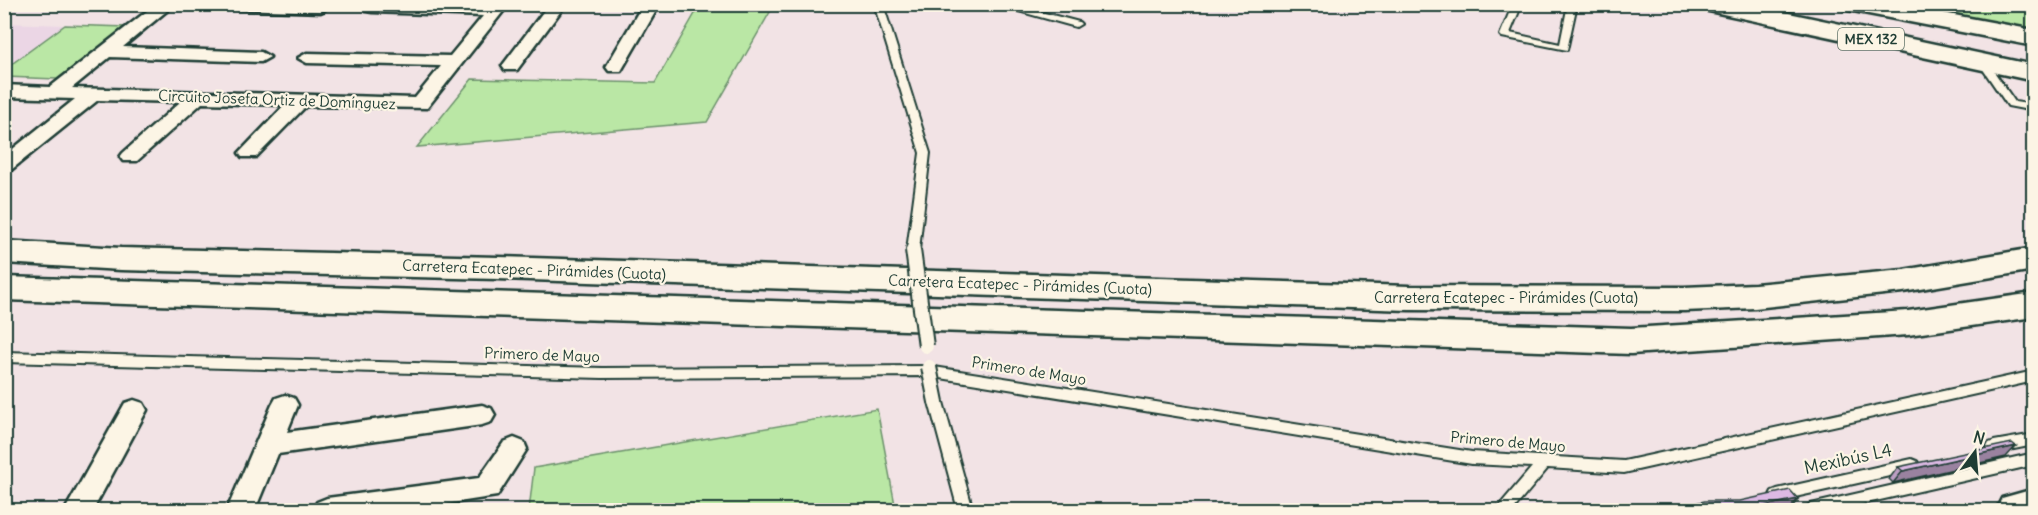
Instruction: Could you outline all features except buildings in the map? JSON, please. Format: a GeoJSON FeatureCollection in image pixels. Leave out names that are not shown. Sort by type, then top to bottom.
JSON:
{"type":"FeatureCollection","features":[{"type":"Feature","properties":{"kind":"main road","name":"MEX 132"},"geometry":{"type":"LineString","coordinates":[[1709,4],[2034,73]]}},
{"type":"Feature","properties":{"kind":"main road","name":"MEX 132"},"geometry":{"type":"LineString","coordinates":[[1804,4],[2034,52]]}},
{"type":"Feature","properties":{"kind":"main road"},"geometry":{"type":"LineString","coordinates":[[1853,4],[2034,38]]}},
{"type":"Feature","properties":{"kind":"main road","name":"Carretera Ecatepec - Pirámides (Cuota)"},"geometry":{"type":"LineString","coordinates":[[4,252],[121,259],[510,268],[1409,298],[1755,296],[1903,281],[2034,260]]}},
{"type":"Feature","properties":{"kind":"main road"},"geometry":{"type":"LineString","coordinates":[[4,288],[1631,341],[1908,323],[2034,305]]}},
{"type":"Feature","properties":{"kind":"main road"},"geometry":{"type":"LineString","coordinates":[[2017,510],[2034,506]]}},
{"type":"Feature","properties":{"kind":"street"},"geometry":{"type":"LineString","coordinates":[[55,92],[167,4]]}},
{"type":"Feature","properties":{"kind":"street"},"geometry":{"type":"LineString","coordinates":[[237,4],[321,7]]}},
{"type":"Feature","properties":{"kind":"street"},"geometry":{"type":"LineString","coordinates":[[512,66],[558,4]]}},
{"type":"Feature","properties":{"kind":"street"},"geometry":{"type":"LineString","coordinates":[[615,68],[652,4]]}},
{"type":"Feature","properties":{"kind":"street"},"geometry":{"type":"LineString","coordinates":[[372,7],[499,8]]}},
{"type":"Feature","properties":{"kind":"street","name":"Circuito Josefa Ortiz de Domínguez"},"geometry":{"type":"LineString","coordinates":[[4,91],[420,104],[499,8]]}},
{"type":"Feature","properties":{"kind":"street"},"geometry":{"type":"LineString","coordinates":[[106,52],[261,57]]}},
{"type":"Feature","properties":{"kind":"street"},"geometry":{"type":"LineString","coordinates":[[307,58],[455,61]]}},
{"type":"Feature","properties":{"kind":"street"},"geometry":{"type":"LineString","coordinates":[[4,166],[93,94]]}},
{"type":"Feature","properties":{"kind":"street"},"geometry":{"type":"LineString","coordinates":[[130,156],[197,97]]}},
{"type":"Feature","properties":{"kind":"street"},"geometry":{"type":"LineString","coordinates":[[249,153],[300,100]]}},
{"type":"Feature","properties":{"kind":"street"},"geometry":{"type":"LineString","coordinates":[[241,510],[285,405]]}},
{"type":"Feature","properties":{"kind":"street"},"geometry":{"type":"LineString","coordinates":[[79,510],[134,410]]}},
{"type":"Feature","properties":{"kind":"street"},"geometry":{"type":"LineString","coordinates":[[268,445],[482,415]]}},
{"type":"Feature","properties":{"kind":"street"},"geometry":{"type":"LineString","coordinates":[[327,510],[392,506],[487,488],[514,449]]}},
{"type":"Feature","properties":{"kind":"lane"},"geometry":{"type":"LineString","coordinates":[[878,4],[925,153],[913,250],[928,367],[966,510]]}},
{"type":"Feature","properties":{"kind":"lane"},"geometry":{"type":"LineString","coordinates":[[998,4],[1076,24]]}},
{"type":"Feature","properties":{"kind":"lane"},"geometry":{"type":"LineString","coordinates":[[1518,4],[1506,35],[1563,48],[1573,4]]}},
{"type":"Feature","properties":{"kind":"lane"},"geometry":{"type":"LineString","coordinates":[[1983,63],[2012,104],[2034,108]]}},
{"type":"Feature","properties":{"kind":"lane","name":"Primero de Mayo"},"geometry":{"type":"LineString","coordinates":[[4,357],[602,374],[928,371],[1472,458],[1624,467],[2034,376]]}},
{"type":"Feature","properties":{"kind":"lane"},"geometry":{"type":"LineString","coordinates":[[1979,450],[2034,439]]}},
{"type":"Feature","properties":{"kind":"lane"},"geometry":{"type":"LineString","coordinates":[[1811,510],[2034,459]]}},
{"type":"Feature","properties":{"kind":"lane"},"geometry":{"type":"LineString","coordinates":[[1504,510],[1545,462]]}},
{"type":"Feature","properties":{"kind":"lane","name":"Mexibús L4"},"geometry":{"type":"LineString","coordinates":[[1763,498],[1922,463]]}},
{"type":"Feature","properties":{"kind":"shaded area"},"geometry":{"type":"Polygon","coordinates":[[[5,23],[65,25],[5,68],[5,23]]]}},
{"type":"Feature","properties":{"kind":"green space"},"geometry":{"type":"Polygon","coordinates":[[[700,5],[774,5],[707,122],[417,147],[472,79],[655,83],[700,5]]]}},
{"type":"Feature","properties":{"kind":"green space"},"geometry":{"type":"Polygon","coordinates":[[[1935,5],[2033,5],[2033,30],[1937,10],[1935,5]]]}},
{"type":"Feature","properties":{"kind":"green space"},"geometry":{"type":"Polygon","coordinates":[[[65,25],[126,27],[57,79],[5,77],[5,69],[65,25]]]}},
{"type":"Feature","properties":{"kind":"green space"},"geometry":{"type":"Polygon","coordinates":[[[877,409],[896,510],[529,510],[534,468],[877,409]]]}}]}
